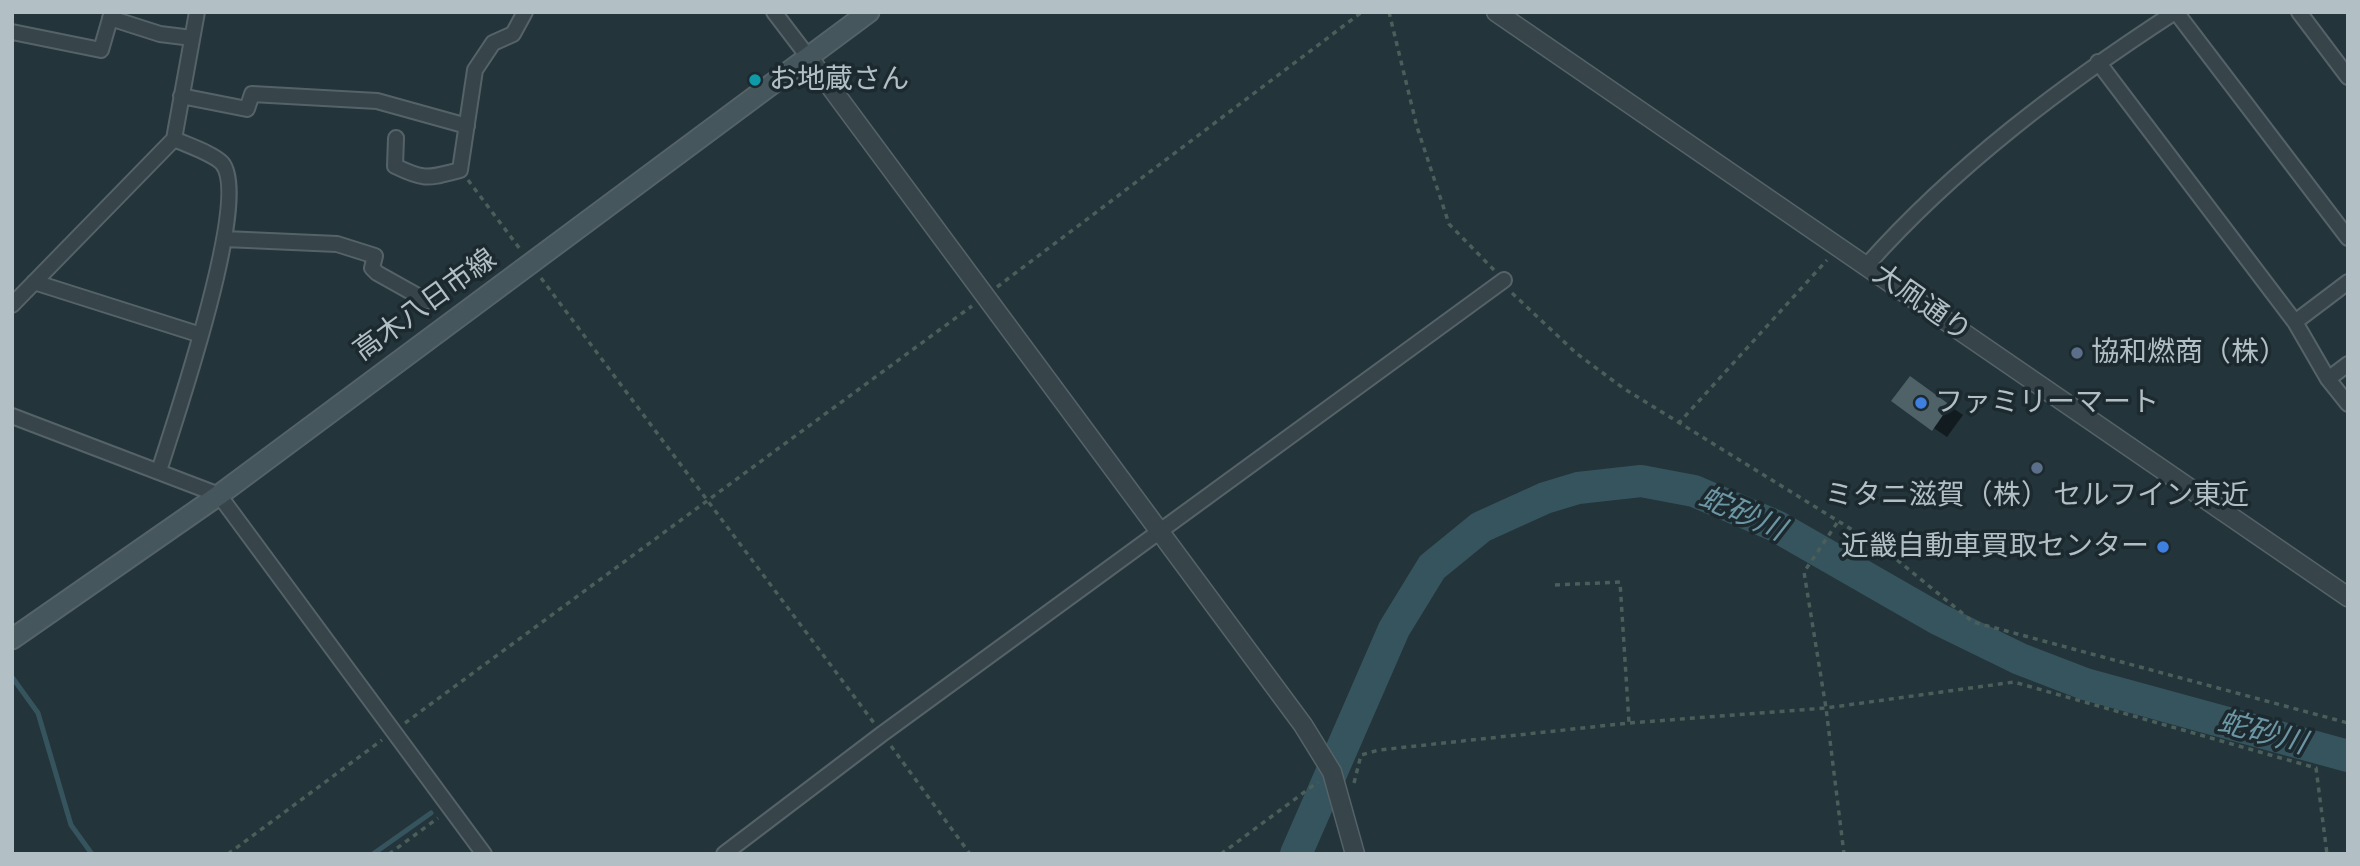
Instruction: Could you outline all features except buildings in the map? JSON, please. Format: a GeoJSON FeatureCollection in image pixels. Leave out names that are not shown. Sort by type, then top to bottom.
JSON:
{"type":"FeatureCollection","features":[{"type":"Feature","properties":{"kind":"main road","name":"高木八日市線"},"geometry":{"type":"LineString","coordinates":[[12,639],[219,495],[869,12]]}},
{"type":"Feature","properties":{"kind":"street"},"geometry":{"type":"LineString","coordinates":[[12,305],[174,138],[197,12]]}},
{"type":"Feature","properties":{"kind":"street"},"geometry":{"type":"LineString","coordinates":[[396,138],[395,166],[425,179],[460,170],[475,69],[493,43],[513,34],[524,12]]}},
{"type":"Feature","properties":{"kind":"street"},"geometry":{"type":"LineString","coordinates":[[774,12],[1303,724],[1332,772],[1343,803],[1355,854]]}},
{"type":"Feature","properties":{"kind":"street","name":"大凧通り"},"geometry":{"type":"LineString","coordinates":[[1496,12],[2348,597]]}},
{"type":"Feature","properties":{"kind":"street"},"geometry":{"type":"LineString","coordinates":[[1867,265],[1905,223],[2002,137],[2098,62],[2176,12],[2348,238]]}},
{"type":"Feature","properties":{"kind":"street"},"geometry":{"type":"LineString","coordinates":[[2299,12],[2348,76]]}},
{"type":"Feature","properties":{"kind":"street"},"geometry":{"type":"LineString","coordinates":[[12,32],[101,50],[111,15],[160,34],[192,38]]}},
{"type":"Feature","properties":{"kind":"street"},"geometry":{"type":"LineString","coordinates":[[2098,62],[2295,322],[2328,379],[2348,404]]}},
{"type":"Feature","properties":{"kind":"street"},"geometry":{"type":"LineString","coordinates":[[181,96],[247,109],[252,93],[377,101],[467,126]]}},
{"type":"Feature","properties":{"kind":"street"},"geometry":{"type":"LineString","coordinates":[[159,471],[201,335],[225,239],[230,204],[228,178],[221,163],[174,138]]}},
{"type":"Feature","properties":{"kind":"street"},"geometry":{"type":"LineString","coordinates":[[225,239],[337,244],[375,256],[372,268],[377,273],[427,301]]}},
{"type":"Feature","properties":{"kind":"street"},"geometry":{"type":"LineString","coordinates":[[724,854],[882,734],[1504,280]]}},
{"type":"Feature","properties":{"kind":"street"},"geometry":{"type":"LineString","coordinates":[[34,282],[201,335]]}},
{"type":"Feature","properties":{"kind":"street"},"geometry":{"type":"LineString","coordinates":[[2295,322],[2348,282]]}},
{"type":"Feature","properties":{"kind":"street"},"geometry":{"type":"LineString","coordinates":[[2328,379],[2348,364]]}},
{"type":"Feature","properties":{"kind":"street"},"geometry":{"type":"LineString","coordinates":[[12,416],[219,495],[484,854]]}},
{"type":"Feature","properties":{"kind":"path"},"geometry":{"type":"LineString","coordinates":[[228,854],[710,501],[1362,12]]}},
{"type":"Feature","properties":{"kind":"path"},"geometry":{"type":"LineString","coordinates":[[1389,12],[1417,127],[1450,224],[1504,280],[1509,290],[1576,353],[1678,424],[1885,551],[1973,622],[2348,723]]}},
{"type":"Feature","properties":{"kind":"path"},"geometry":{"type":"LineString","coordinates":[[460,170],[710,501],[970,854]]}},
{"type":"Feature","properties":{"kind":"path"},"geometry":{"type":"LineString","coordinates":[[1678,424],[1840,247]]}},
{"type":"Feature","properties":{"kind":"path"},"geometry":{"type":"LineString","coordinates":[[1837,523],[1804,572],[1826,708],[1844,854]]}},
{"type":"Feature","properties":{"kind":"path"},"geometry":{"type":"LineString","coordinates":[[1555,585],[1620,582],[1629,723]]}},
{"type":"Feature","properties":{"kind":"path"},"geometry":{"type":"LineString","coordinates":[[1343,803],[1352,797],[1355,771],[1362,755],[1379,750],[1629,723],[1826,708],[2014,682],[2316,768],[2327,854]]}},
{"type":"Feature","properties":{"kind":"path"},"geometry":{"type":"LineString","coordinates":[[1221,854],[1332,772]]}},
{"type":"Feature","properties":{"kind":"path"},"geometry":{"type":"LineString","coordinates":[[389,854],[451,809]]}},
{"type":"Feature","properties":{"kind":"waterway","name":"蛇砂川"},"geometry":{"type":"LineString","coordinates":[[1296,854],[1394,629],[1432,567],[1481,527],[1545,498],[1578,488],[1641,481],[1694,491],[1776,526],[1938,619],[2020,659],[2085,684],[2348,756]]}},
{"type":"Feature","properties":{"kind":"waterway"},"geometry":{"type":"LineString","coordinates":[[12,677],[38,713],[71,825],[92,854]]}},
{"type":"Feature","properties":{"kind":"waterway"},"geometry":{"type":"LineString","coordinates":[[373,854],[431,813]]}},
{"type":"Feature","properties":{"kind":"place","name":"お地蔵さん"},"geometry":{"type":"Point","coordinates":[755,80]}},
{"type":"Feature","properties":{"kind":"place","name":"協和燃商（株）"},"geometry":{"type":"Point","coordinates":[2077,353]}},
{"type":"Feature","properties":{"kind":"place","name":"ファミリーマート"},"geometry":{"type":"Point","coordinates":[1921,403]}},
{"type":"Feature","properties":{"kind":"place","name":"ミタニ滋賀（株） セルフイン東近"},"geometry":{"type":"Point","coordinates":[2037,468]}},
{"type":"Feature","properties":{"kind":"place","name":"近畿自動車買取センター"},"geometry":{"type":"Point","coordinates":[2163,547]}}]}
